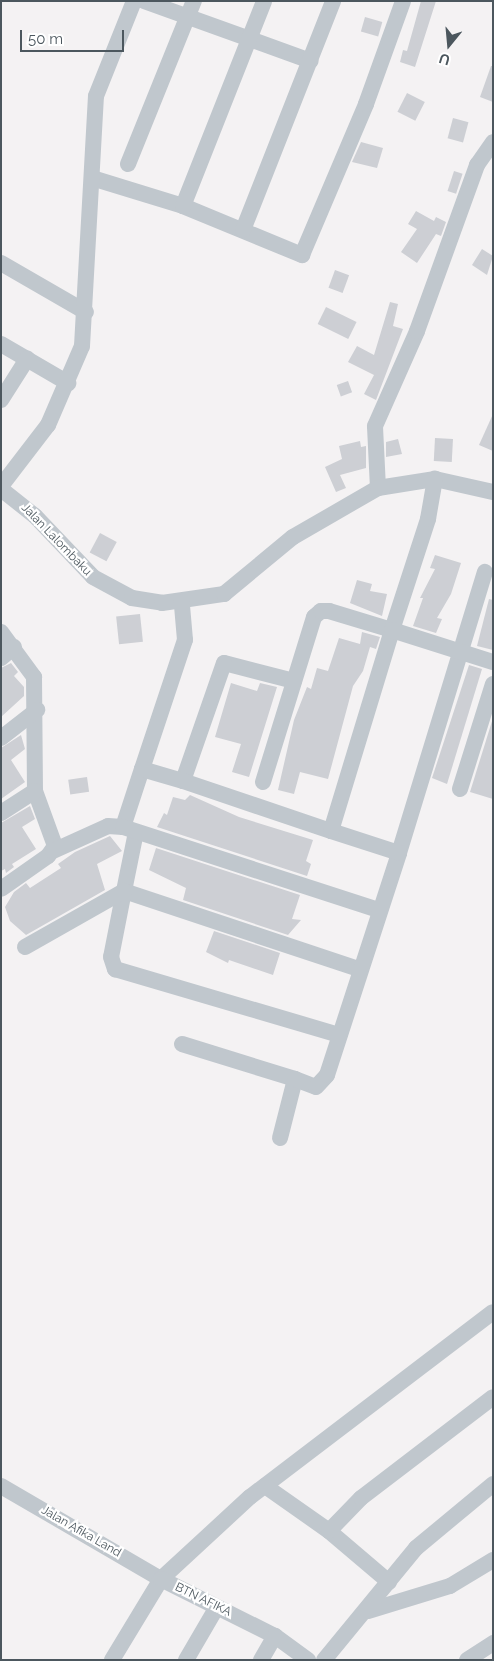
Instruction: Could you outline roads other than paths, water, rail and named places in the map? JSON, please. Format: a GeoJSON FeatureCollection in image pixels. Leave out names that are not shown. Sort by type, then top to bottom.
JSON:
{"type":"FeatureCollection","features":[{"type":"Feature","properties":{"kind":"street"},"geometry":{"type":"LineString","coordinates":[[1,488],[48,425],[68,383],[82,346],[86,312],[96,96],[134,1]]}},
{"type":"Feature","properties":{"kind":"street"},"geometry":{"type":"LineString","coordinates":[[144,1],[191,9],[250,38],[311,62]]}},
{"type":"Feature","properties":{"kind":"street"},"geometry":{"type":"LineString","coordinates":[[183,206],[264,1]]}},
{"type":"Feature","properties":{"kind":"street"},"geometry":{"type":"LineString","coordinates":[[243,230],[311,62],[333,1]]}},
{"type":"Feature","properties":{"kind":"street"},"geometry":{"type":"LineString","coordinates":[[92,178],[183,206],[302,255],[369,95],[403,1]]}},
{"type":"Feature","properties":{"kind":"street"},"geometry":{"type":"LineString","coordinates":[[128,164],[191,9]]}},
{"type":"Feature","properties":{"kind":"street"},"geometry":{"type":"LineString","coordinates":[[378,488],[375,426],[417,330],[477,165],[493,142]]}},
{"type":"Feature","properties":{"kind":"street"},"geometry":{"type":"LineString","coordinates":[[1,263],[86,312]]}},
{"type":"Feature","properties":{"kind":"street"},"geometry":{"type":"LineString","coordinates":[[1,344],[68,383]]}},
{"type":"Feature","properties":{"kind":"street"},"geometry":{"type":"LineString","coordinates":[[1,400],[27,359]]}},
{"type":"Feature","properties":{"kind":"street"},"geometry":{"type":"LineString","coordinates":[[331,831],[392,630],[428,520],[435,479]]}},
{"type":"Feature","properties":{"kind":"street","name":"Jalan Lalombaku"},"geometry":{"type":"LineString","coordinates":[[1,488],[35,516],[93,577],[109,588],[148,601],[182,602],[224,594],[293,537],[378,488],[435,479],[493,492]]}},
{"type":"Feature","properties":{"kind":"street"},"geometry":{"type":"LineString","coordinates":[[182,1044],[316,1087],[321,1084],[399,853],[485,572]]}},
{"type":"Feature","properties":{"kind":"street"},"geometry":{"type":"LineString","coordinates":[[182,602],[185,640],[142,769],[130,829],[124,891],[111,957],[115,969],[339,1035]]}},
{"type":"Feature","properties":{"kind":"street"},"geometry":{"type":"LineString","coordinates":[[263,782],[311,623],[318,612],[329,611],[493,662]]}},
{"type":"Feature","properties":{"kind":"street"},"geometry":{"type":"LineString","coordinates":[[1,632],[7,652],[34,677],[37,710],[35,791],[52,834],[53,851]]}},
{"type":"Feature","properties":{"kind":"street"},"geometry":{"type":"LineString","coordinates":[[183,781],[224,663],[294,681]]}},
{"type":"Feature","properties":{"kind":"street"},"geometry":{"type":"LineString","coordinates":[[460,789],[493,684]]}},
{"type":"Feature","properties":{"kind":"street"},"geometry":{"type":"LineString","coordinates":[[1,738],[37,710]]}},
{"type":"Feature","properties":{"kind":"street"},"geometry":{"type":"LineString","coordinates":[[142,769],[399,853]]}},
{"type":"Feature","properties":{"kind":"street"},"geometry":{"type":"LineString","coordinates":[[1,813],[35,791]]}},
{"type":"Feature","properties":{"kind":"street"},"geometry":{"type":"LineString","coordinates":[[1,890],[53,851],[93,831],[130,829],[379,910]]}},
{"type":"Feature","properties":{"kind":"street"},"geometry":{"type":"LineString","coordinates":[[25,946],[124,891],[359,969]]}},
{"type":"Feature","properties":{"kind":"street"},"geometry":{"type":"LineString","coordinates":[[280,1138],[295,1080]]}},
{"type":"Feature","properties":{"kind":"street"},"geometry":{"type":"LineString","coordinates":[[161,1579],[265,1486],[493,1312]]}},
{"type":"Feature","properties":{"kind":"street"},"geometry":{"type":"LineString","coordinates":[[329,1531],[361,1498],[493,1397]]}},
{"type":"Feature","properties":{"kind":"street"},"geometry":{"type":"LineString","coordinates":[[324,1660],[368,1611],[416,1548],[493,1484]]}},
{"type":"Feature","properties":{"kind":"street","name":"Jalan Afika Land"},"geometry":{"type":"LineString","coordinates":[[1,1486],[161,1579]]}},
{"type":"Feature","properties":{"kind":"street"},"geometry":{"type":"LineString","coordinates":[[265,1486],[329,1531],[389,1582]]}},
{"type":"Feature","properties":{"kind":"street"},"geometry":{"type":"LineString","coordinates":[[368,1611],[450,1586],[493,1560]]}},
{"type":"Feature","properties":{"kind":"street","name":"BTN AFIKA"},"geometry":{"type":"LineString","coordinates":[[112,1660],[161,1579],[276,1636],[308,1660]]}},
{"type":"Feature","properties":{"kind":"street"},"geometry":{"type":"LineString","coordinates":[[186,1660],[217,1607]]}},
{"type":"Feature","properties":{"kind":"street"},"geometry":{"type":"LineString","coordinates":[[261,1660],[276,1636]]}},
{"type":"Feature","properties":{"kind":"street"},"geometry":{"type":"LineString","coordinates":[[467,1660],[493,1644]]}}]}
